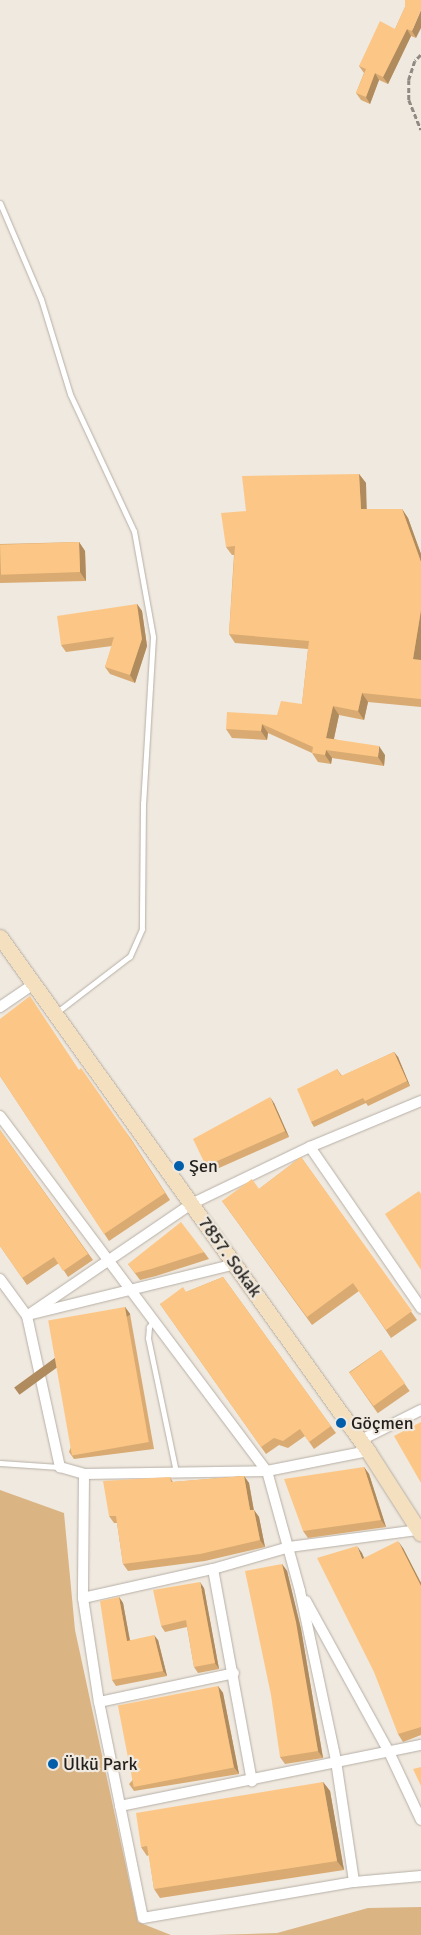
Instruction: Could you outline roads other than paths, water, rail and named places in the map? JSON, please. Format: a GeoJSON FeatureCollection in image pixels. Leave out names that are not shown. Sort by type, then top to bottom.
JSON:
{"type":"FeatureCollection","features":[{"type":"Feature","properties":{"kind":"street","name":"7857. Sokak"},"geometry":{"type":"LineString","coordinates":[[0,937],[35,983],[54,1014],[364,1446],[420,1532]]}},
{"type":"Feature","properties":{"kind":"street"},"geometry":{"type":"LineString","coordinates":[[0,1007],[35,983]]}},
{"type":"Feature","properties":{"kind":"street"},"geometry":{"type":"LineString","coordinates":[[26,1316],[192,1204],[310,1147],[421,1101]]}},
{"type":"Feature","properties":{"kind":"street"},"geometry":{"type":"LineString","coordinates":[[0,1116],[267,1471],[300,1591],[336,1761],[354,1882]]}},
{"type":"Feature","properties":{"kind":"street"},"geometry":{"type":"LineString","coordinates":[[310,1147],[421,1308]]}},
{"type":"Feature","properties":{"kind":"street"},"geometry":{"type":"LineString","coordinates":[[26,1316],[235,1264]]}},
{"type":"Feature","properties":{"kind":"street"},"geometry":{"type":"LineString","coordinates":[[0,1279],[26,1316],[60,1467],[84,1474],[267,1471],[364,1446],[421,1410]]}},
{"type":"Feature","properties":{"kind":"street"},"geometry":{"type":"LineString","coordinates":[[84,1474],[84,1598],[99,1702],[143,1918],[354,1882],[421,1876]]}},
{"type":"Feature","properties":{"kind":"street"},"geometry":{"type":"LineString","coordinates":[[84,1598],[213,1569],[289,1547],[420,1532]]}},
{"type":"Feature","properties":{"kind":"street"},"geometry":{"type":"LineString","coordinates":[[213,1569],[234,1673],[252,1781]]}},
{"type":"Feature","properties":{"kind":"street"},"geometry":{"type":"LineString","coordinates":[[300,1591],[389,1752],[421,1820]]}},
{"type":"Feature","properties":{"kind":"street"},"geometry":{"type":"LineString","coordinates":[[99,1702],[234,1673]]}},
{"type":"Feature","properties":{"kind":"street"},"geometry":{"type":"LineString","coordinates":[[120,1806],[252,1781],[336,1761],[421,1745]]}},
{"type":"Feature","properties":{"kind":"lane"},"geometry":{"type":"LineString","coordinates":[[0,203],[41,299],[70,394],[134,531],[153,636],[143,804],[142,929],[130,956],[54,1014]]}},
{"type":"Feature","properties":{"kind":"lane"},"geometry":{"type":"LineString","coordinates":[[155,1320],[149,1327],[148,1338],[176,1472]]}},
{"type":"Feature","properties":{"kind":"lane"},"geometry":{"type":"LineString","coordinates":[[0,1463],[60,1467]]}},
{"type":"Feature","properties":{"kind":"place","name":"Şen"},"geometry":{"type":"Point","coordinates":[179,1166]}},
{"type":"Feature","properties":{"kind":"place","name":"Göçmen"},"geometry":{"type":"Point","coordinates":[341,1423]}},
{"type":"Feature","properties":{"kind":"place","name":"Ülkü Park"},"geometry":{"type":"Point","coordinates":[53,1764]}}]}
